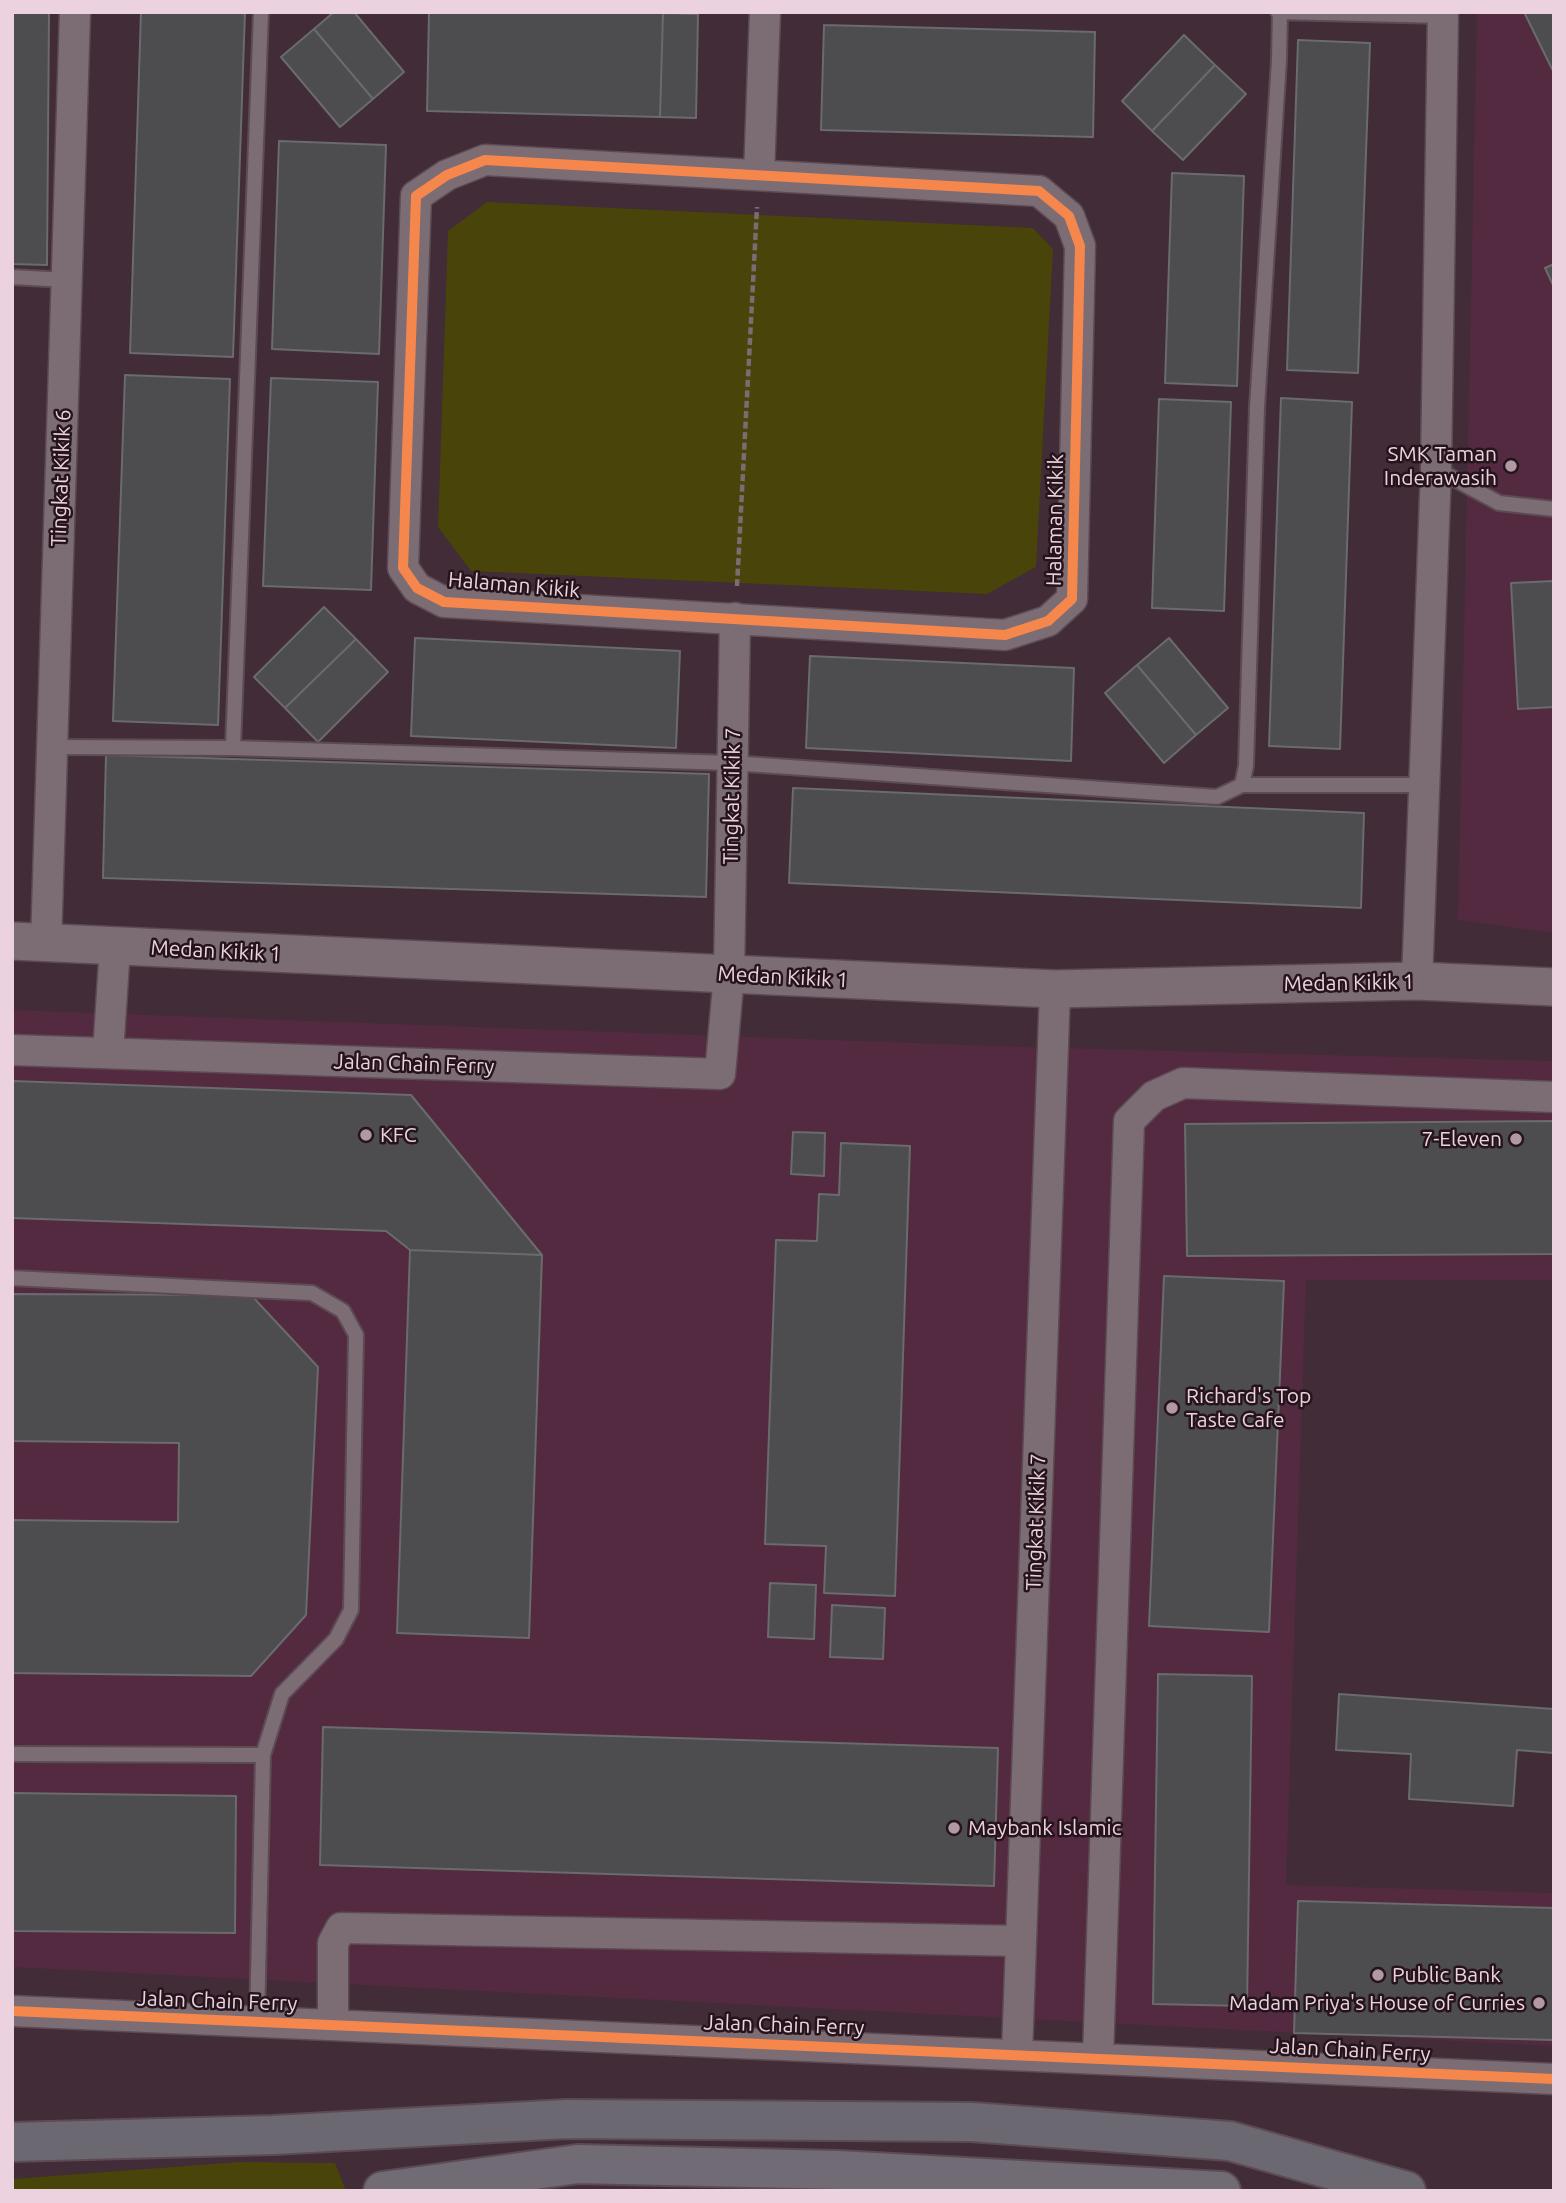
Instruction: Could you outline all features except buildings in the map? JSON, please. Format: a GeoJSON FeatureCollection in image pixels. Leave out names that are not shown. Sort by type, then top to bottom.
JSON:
{"type":"FeatureCollection","features":[{"type":"Feature","properties":{"kind":"highway"},"geometry":{"type":"LineString","coordinates":[[12,2142],[273,2135],[567,2119],[971,2122],[1230,2141],[1406,2191]]}},
{"type":"Feature","properties":{"kind":"highway"},"geometry":{"type":"LineString","coordinates":[[383,2191],[578,2164],[838,2170],[1220,2191]]}},
{"type":"Feature","properties":{"kind":"street","name":"Tingkat Kikik 6"},"geometry":{"type":"LineString","coordinates":[[29,943],[53,747],[75,12]]}},
{"type":"Feature","properties":{"kind":"street"},"geometry":{"type":"LineString","coordinates":[[759,175],[765,12]]}},
{"type":"Feature","properties":{"kind":"street"},"geometry":{"type":"LineString","coordinates":[[1417,981],[1436,469],[1443,14]]}},
{"type":"Feature","properties":{"kind":"street","name":"Halaman Kikik"},"geometry":{"type":"LineString","coordinates":[[485,160],[759,175],[1039,191],[1069,216],[1080,246],[1072,599],[1048,621],[1005,635],[444,602],[417,588],[403,568],[416,196],[447,174],[485,160]]}},
{"type":"Feature","properties":{"kind":"street","name":"Tingkat Kikik 7"},"geometry":{"type":"LineString","coordinates":[[720,1074],[729,975],[735,618]]}},
{"type":"Feature","properties":{"kind":"street","name":"Medan Kikik 1"},"geometry":{"type":"LineString","coordinates":[[29,943],[1055,989],[1417,981],[1554,987]]}},
{"type":"Feature","properties":{"kind":"street"},"geometry":{"type":"LineString","coordinates":[[108,1053],[115,947]]}},
{"type":"Feature","properties":{"kind":"street","name":"Tingkat Kikik 7"},"geometry":{"type":"LineString","coordinates":[[1017,2054],[1055,989]]}},
{"type":"Feature","properties":{"kind":"street","name":"Jalan Chain Ferry"},"geometry":{"type":"LineString","coordinates":[[12,1050],[720,1074]]}},
{"type":"Feature","properties":{"kind":"street"},"geometry":{"type":"LineString","coordinates":[[1098,2058],[1129,1121],[1154,1096],[1183,1083],[1554,1097]]}},
{"type":"Feature","properties":{"kind":"street"},"geometry":{"type":"LineString","coordinates":[[333,2025],[333,1943],[341,1928],[1021,1941]]}},
{"type":"Feature","properties":{"kind":"street","name":"Jalan Chain Ferry"},"geometry":{"type":"LineString","coordinates":[[12,2011],[1554,2079]]}},
{"type":"Feature","properties":{"kind":"lane"},"geometry":{"type":"LineString","coordinates":[[233,748],[261,12]]}},
{"type":"Feature","properties":{"kind":"lane"},"geometry":{"type":"LineString","coordinates":[[1242,785],[1246,766],[1257,407],[1279,61],[1279,12],[1443,14]]}},
{"type":"Feature","properties":{"kind":"lane"},"geometry":{"type":"LineString","coordinates":[[12,277],[66,280]]}},
{"type":"Feature","properties":{"kind":"lane"},"geometry":{"type":"LineString","coordinates":[[1436,469],[1499,503],[1554,509]]}},
{"type":"Feature","properties":{"kind":"lane"},"geometry":{"type":"LineString","coordinates":[[53,747],[233,748],[732,763],[1217,797],[1242,785],[1423,785]]}},
{"type":"Feature","properties":{"kind":"lane"},"geometry":{"type":"LineString","coordinates":[[12,1278],[312,1293],[343,1311],[356,1335],[351,1610],[336,1639],[282,1694],[263,1755],[257,2022]]}},
{"type":"Feature","properties":{"kind":"lane"},"geometry":{"type":"LineString","coordinates":[[12,1754],[263,1755]]}},
{"type":"Feature","properties":{"kind":"path"},"geometry":{"type":"LineString","coordinates":[[735,618],[759,175]]}},
{"type":"Feature","properties":{"kind":"shaded area","name":"SMK Taman Inderawasih"},"geometry":{"type":"Polygon","coordinates":[[[1477,12],[1554,12],[1554,933],[1458,920],[1477,12]]]}},
{"type":"Feature","properties":{"kind":"shaded area"},"geometry":{"type":"Polygon","coordinates":[[[487,202],[1033,228],[1053,249],[1036,567],[987,594],[471,571],[438,527],[448,231],[487,202]]]}},
{"type":"Feature","properties":{"kind":"shaded area"},"geometry":{"type":"Polygon","coordinates":[[[12,1010],[1024,1047],[1554,1061],[1554,1280],[1306,1280],[1286,1885],[1554,1893],[1554,2046],[12,1967],[12,1010]]]}},
{"type":"Feature","properties":{"kind":"shaded area"},"geometry":{"type":"Polygon","coordinates":[[[240,2162],[335,2163],[346,2191],[12,2191],[12,2179],[240,2162]]]}},
{"type":"Feature","properties":{"kind":"cycle path"},"geometry":{"type":"LineString","coordinates":[[485,160],[1039,191],[1069,216],[1080,246],[1072,599],[1048,621],[1005,635],[444,602],[417,588],[403,568],[416,196],[447,175],[485,160]]}},
{"type":"Feature","properties":{"kind":"cycle path"},"geometry":{"type":"LineString","coordinates":[[12,2011],[1554,2079]]}},
{"type":"Feature","properties":{"kind":"place","name":"SMK Taman Inderawasih"},"geometry":{"type":"Point","coordinates":[1511,466]}},
{"type":"Feature","properties":{"kind":"place","name":"KFC"},"geometry":{"type":"Point","coordinates":[366,1135]}},
{"type":"Feature","properties":{"kind":"place","name":"7-Eleven"},"geometry":{"type":"Point","coordinates":[1516,1139]}},
{"type":"Feature","properties":{"kind":"place","name":"Richard's Top Taste Cafe"},"geometry":{"type":"Point","coordinates":[1172,1408]}},
{"type":"Feature","properties":{"kind":"place","name":"Maybank Islamic"},"geometry":{"type":"Point","coordinates":[954,1828]}},
{"type":"Feature","properties":{"kind":"place","name":"Public Bank"},"geometry":{"type":"Point","coordinates":[1378,1975]}},
{"type":"Feature","properties":{"kind":"place","name":"Madam Priya's House of Curries"},"geometry":{"type":"Point","coordinates":[1539,2003]}}]}
